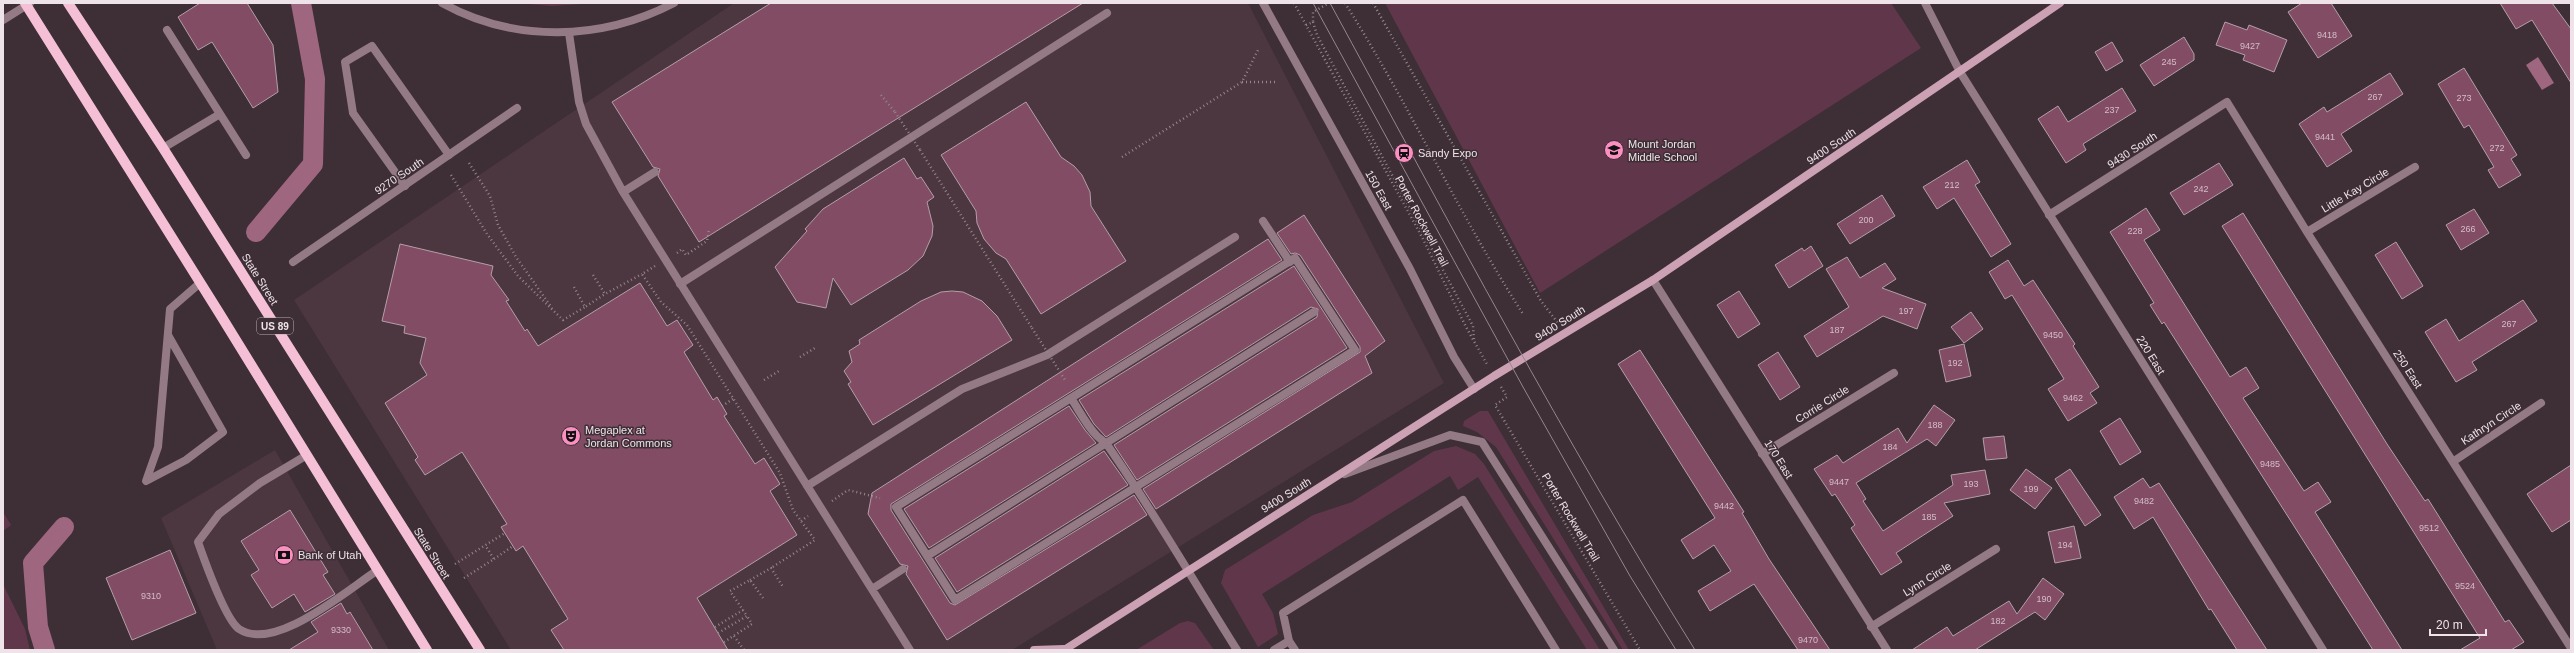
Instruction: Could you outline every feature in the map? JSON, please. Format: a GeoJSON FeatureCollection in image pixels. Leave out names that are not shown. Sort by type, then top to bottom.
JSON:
{"type":"FeatureCollection","features":[{"type":"Feature","properties":{"kind":"main road","name":"State Street"},"geometry":{"type":"LineString","coordinates":[[68,3],[164,148],[480,650]]}},
{"type":"Feature","properties":{"kind":"main road"},"geometry":{"type":"LineString","coordinates":[[27,4],[378,570],[423,649]]}},
{"type":"Feature","properties":{"kind":"street"},"geometry":{"type":"LineString","coordinates":[[442,3],[457,11],[493,24],[532,32],[569,33],[600,30],[631,22],[674,3]]}},
{"type":"Feature","properties":{"kind":"street","name":"150 East"},"geometry":{"type":"LineString","coordinates":[[1264,3],[1406,262],[1454,357],[1474,389]]}},
{"type":"Feature","properties":{"kind":"street","name":"220 East"},"geometry":{"type":"LineString","coordinates":[[1925,3],[1960,72],[2049,216],[2323,650]]}},
{"type":"Feature","properties":{"kind":"street","name":"9400 South"},"geometry":{"type":"LineString","coordinates":[[1034,650],[1064,650],[1474,389],[1653,280],[2060,3]]}},
{"type":"Feature","properties":{"kind":"street"},"geometry":{"type":"LineString","coordinates":[[3,20],[27,4]]}},
{"type":"Feature","properties":{"kind":"street"},"geometry":{"type":"LineString","coordinates":[[680,284],[1108,13]]}},
{"type":"Feature","properties":{"kind":"street"},"geometry":{"type":"LineString","coordinates":[[166,30],[246,155]]}},
{"type":"Feature","properties":{"kind":"street"},"geometry":{"type":"LineString","coordinates":[[569,33],[579,102],[586,124],[623,192],[910,650]]}},
{"type":"Feature","properties":{"kind":"street"},"geometry":{"type":"LineString","coordinates":[[405,186],[353,113],[346,62],[372,46],[450,155]]}},
{"type":"Feature","properties":{"kind":"street","name":"9430 South"},"geometry":{"type":"LineString","coordinates":[[2049,216],[2227,102]]}},
{"type":"Feature","properties":{"kind":"street","name":"250 East"},"geometry":{"type":"LineString","coordinates":[[2227,102],[2307,232],[2454,461],[2571,648]]}},
{"type":"Feature","properties":{"kind":"street","name":"9270 South"},"geometry":{"type":"LineString","coordinates":[[293,262],[517,108]]}},
{"type":"Feature","properties":{"kind":"street"},"geometry":{"type":"LineString","coordinates":[[164,148],[220,114]]}},
{"type":"Feature","properties":{"kind":"street","name":"Little Kay Circle"},"geometry":{"type":"LineString","coordinates":[[2307,232],[2415,167]]}},
{"type":"Feature","properties":{"kind":"street"},"geometry":{"type":"LineString","coordinates":[[623,192],[656,172]]}},
{"type":"Feature","properties":{"kind":"street"},"geometry":{"type":"LineString","coordinates":[[1263,220],[1290,262]]}},
{"type":"Feature","properties":{"kind":"street"},"geometry":{"type":"LineString","coordinates":[[807,486],[962,389],[1047,355],[1235,237]]}},
{"type":"Feature","properties":{"kind":"street"},"geometry":{"type":"LineString","coordinates":[[1295,258],[1355,350],[956,600],[896,507],[1290,262],[1295,258]]}},
{"type":"Feature","properties":{"kind":"street","name":"170 East"},"geometry":{"type":"LineString","coordinates":[[1653,280],[1871,627],[1887,650]]}},
{"type":"Feature","properties":{"kind":"street"},"geometry":{"type":"LineString","coordinates":[[168,335],[223,432],[186,460],[146,482],[158,447],[170,309],[200,284]]}},
{"type":"Feature","properties":{"kind":"street"},"geometry":{"type":"LineString","coordinates":[[927,556],[1314,312]]}},
{"type":"Feature","properties":{"kind":"street","name":"Corrie Circle"},"geometry":{"type":"LineString","coordinates":[[1762,454],[1894,373]]}},
{"type":"Feature","properties":{"kind":"street"},"geometry":{"type":"LineString","coordinates":[[1071,398],[1096,435],[1106,444],[1135,488],[1237,650]]}},
{"type":"Feature","properties":{"kind":"street","name":"Kathryn Circle"},"geometry":{"type":"LineString","coordinates":[[2454,461],[2541,403]]}},
{"type":"Feature","properties":{"kind":"street"},"geometry":{"type":"LineString","coordinates":[[1335,477],[1450,435],[1482,442],[1614,650]]}},
{"type":"Feature","properties":{"kind":"street"},"geometry":{"type":"LineString","coordinates":[[307,455],[260,483],[219,514],[198,542],[215,590],[238,629],[259,636],[304,621],[340,598],[378,570]]}},
{"type":"Feature","properties":{"kind":"street"},"geometry":{"type":"LineString","coordinates":[[1295,650],[1289,641],[1283,613],[1463,500],[1556,650]]}},
{"type":"Feature","properties":{"kind":"street","name":"Lynn Circle"},"geometry":{"type":"LineString","coordinates":[[1871,627],[1996,549]]}},
{"type":"Feature","properties":{"kind":"street"},"geometry":{"type":"LineString","coordinates":[[872,589],[903,569]]}},
{"type":"Feature","properties":{"kind":"street"},"geometry":{"type":"LineString","coordinates":[[1274,650],[1289,641]]}},
{"type":"Feature","properties":{"kind":"path","name":"Porter Rockwell Trail"},"geometry":{"type":"LineString","coordinates":[[1294,3],[1439,270],[1475,344],[1473,326],[1317,36],[1313,22]]}},
{"type":"Feature","properties":{"kind":"path"},"geometry":{"type":"LineString","coordinates":[[1306,25],[1313,22],[1313,12],[1329,3]]}},
{"type":"Feature","properties":{"kind":"path"},"geometry":{"type":"LineString","coordinates":[[1345,3],[1371,44],[1495,270],[1523,314]]}},
{"type":"Feature","properties":{"kind":"path"},"geometry":{"type":"LineString","coordinates":[[1373,3],[1541,301],[1566,333]]}},
{"type":"Feature","properties":{"kind":"path"},"geometry":{"type":"LineString","coordinates":[[1122,157],[1242,82],[1259,48]]}},
{"type":"Feature","properties":{"kind":"path"},"geometry":{"type":"LineString","coordinates":[[1242,82],[1277,82]]}},
{"type":"Feature","properties":{"kind":"path"},"geometry":{"type":"LineString","coordinates":[[881,95],[895,112],[920,150],[1064,380]]}},
{"type":"Feature","properties":{"kind":"path"},"geometry":{"type":"LineString","coordinates":[[470,163],[490,196],[498,225],[516,257],[555,313]]}},
{"type":"Feature","properties":{"kind":"path"},"geometry":{"type":"LineString","coordinates":[[451,176],[487,234],[518,276],[563,320],[655,266]]}},
{"type":"Feature","properties":{"kind":"path"},"geometry":{"type":"LineString","coordinates":[[677,252],[682,249],[686,255],[707,241],[709,229]]}},
{"type":"Feature","properties":{"kind":"path"},"geometry":{"type":"LineString","coordinates":[[642,274],[661,302],[688,325],[780,473],[793,510],[815,540],[771,568],[730,591],[752,624],[724,642]]}},
{"type":"Feature","properties":{"kind":"path"},"geometry":{"type":"LineString","coordinates":[[593,275],[605,294]]}},
{"type":"Feature","properties":{"kind":"path"},"geometry":{"type":"LineString","coordinates":[[574,287],[586,307]]}},
{"type":"Feature","properties":{"kind":"path"},"geometry":{"type":"LineString","coordinates":[[800,357],[815,348]]}},
{"type":"Feature","properties":{"kind":"path"},"geometry":{"type":"LineString","coordinates":[[764,380],[779,371]]}},
{"type":"Feature","properties":{"kind":"path","name":"Porter Rockwell Trail"},"geometry":{"type":"LineString","coordinates":[[1507,397],[1495,405],[1640,650]]}},
{"type":"Feature","properties":{"kind":"path"},"geometry":{"type":"LineString","coordinates":[[722,406],[733,399]]}},
{"type":"Feature","properties":{"kind":"path"},"geometry":{"type":"LineString","coordinates":[[832,502],[848,490],[880,498]]}},
{"type":"Feature","properties":{"kind":"path"},"geometry":{"type":"LineString","coordinates":[[801,521],[808,516]]}},
{"type":"Feature","properties":{"kind":"path"},"geometry":{"type":"LineString","coordinates":[[455,564],[505,533]]}},
{"type":"Feature","properties":{"kind":"path"},"geometry":{"type":"LineString","coordinates":[[486,545],[494,558]]}},
{"type":"Feature","properties":{"kind":"path"},"geometry":{"type":"LineString","coordinates":[[464,578],[513,546]]}},
{"type":"Feature","properties":{"kind":"path"},"geometry":{"type":"LineString","coordinates":[[771,568],[783,586]]}},
{"type":"Feature","properties":{"kind":"path"},"geometry":{"type":"LineString","coordinates":[[750,580],[763,598]]}},
{"type":"Feature","properties":{"kind":"path"},"geometry":{"type":"LineString","coordinates":[[715,627],[743,610]]}},
{"type":"Feature","properties":{"kind":"path"},"geometry":{"type":"LineString","coordinates":[[718,633],[747,616]]}},
{"type":"Feature","properties":{"kind":"path"},"geometry":{"type":"LineString","coordinates":[[734,636],[744,650]]}},
{"type":"Feature","properties":{"kind":"shaded area"},"geometry":{"type":"Polygon","coordinates":[[[517,3],[599,3],[552,6],[517,3]]]}},
{"type":"Feature","properties":{"kind":"shaded area"},"geometry":{"type":"Polygon","coordinates":[[[734,3],[1248,3],[1444,383],[1012,650],[511,650],[294,300],[734,3]]]}},
{"type":"Feature","properties":{"kind":"shaded area","name":"Mount Jordan Middle School"},"geometry":{"type":"Polygon","coordinates":[[[1385,3],[1891,3],[1921,48],[1540,293],[1385,3]]]}},
{"type":"Feature","properties":{"kind":"shaded area"},"geometry":{"type":"Polygon","coordinates":[[[2538,57],[2554,83],[2542,90],[2526,65],[2538,57]]]}},
{"type":"Feature","properties":{"kind":"shaded area"},"geometry":{"type":"Polygon","coordinates":[[[1480,411],[1488,411],[1629,650],[1623,650],[1496,447],[1477,432],[1463,426],[1464,421],[1480,411]]]}},
{"type":"Feature","properties":{"kind":"shaded area"},"geometry":{"type":"Polygon","coordinates":[[[1456,446],[1475,454],[1484,464],[1600,650],[1587,650],[1478,477],[1458,490],[1450,476],[1262,594],[1273,613],[1278,634],[1258,647],[1221,583],[1225,570],[1313,515],[1352,502],[1434,451],[1456,446]]]}},
{"type":"Feature","properties":{"kind":"shaded area"},"geometry":{"type":"Polygon","coordinates":[[[275,450],[389,650],[217,650],[161,518],[275,450]]]}},
{"type":"Feature","properties":{"kind":"shaded area"},"geometry":{"type":"Polygon","coordinates":[[[3,512],[11,525],[3,531],[3,512]]]}},
{"type":"Feature","properties":{"kind":"shaded area"},"geometry":{"type":"Polygon","coordinates":[[[3,584],[25,629],[30,650],[3,650],[3,584]]]}},
{"type":"Feature","properties":{"kind":"shaded area"},"geometry":{"type":"Polygon","coordinates":[[[1188,621],[1195,623],[1214,650],[1136,650],[1180,623],[1188,621]]]}},
{"type":"Feature","properties":{"kind":"building"},"geometry":{"type":"Polygon","coordinates":[[[200,3],[247,3],[273,45],[278,92],[253,108],[212,42],[198,50],[178,17],[200,3]]]}},
{"type":"Feature","properties":{"kind":"building"},"geometry":{"type":"Polygon","coordinates":[[[771,3],[1083,3],[699,242],[658,176],[660,169],[653,167],[612,102],[771,3]]]}},
{"type":"Feature","properties":{"kind":"building"},"geometry":{"type":"Polygon","coordinates":[[[2302,3],[2331,3],[2352,36],[2318,58],[2288,12],[2302,3]]]}},
{"type":"Feature","properties":{"kind":"building"},"geometry":{"type":"Polygon","coordinates":[[[2500,3],[2552,3],[2571,29],[2571,83],[2532,20],[2516,29],[2500,3]]]}},
{"type":"Feature","properties":{"kind":"building"},"geometry":{"type":"Polygon","coordinates":[[[2225,22],[2247,30],[2249,25],[2287,40],[2274,72],[2243,60],[2245,55],[2216,45],[2225,22]]]}},
{"type":"Feature","properties":{"kind":"building"},"geometry":{"type":"Polygon","coordinates":[[[2184,37],[2194,54],[2194,60],[2154,86],[2140,65],[2184,37]]]}},
{"type":"Feature","properties":{"kind":"building"},"geometry":{"type":"Polygon","coordinates":[[[2112,42],[2123,61],[2106,71],[2095,52],[2112,42]]]}},
{"type":"Feature","properties":{"kind":"building"},"geometry":{"type":"Polygon","coordinates":[[[2464,68],[2517,155],[2511,159],[2521,175],[2499,188],[2488,170],[2494,167],[2469,125],[2464,128],[2438,84],[2464,68]]]}},
{"type":"Feature","properties":{"kind":"building"},"geometry":{"type":"Polygon","coordinates":[[[2390,73],[2403,94],[2341,134],[2352,151],[2327,167],[2299,124],[2324,107],[2327,112],[2390,73]]]}},
{"type":"Feature","properties":{"kind":"building"},"geometry":{"type":"Polygon","coordinates":[[[2122,88],[2136,111],[2083,144],[2086,150],[2066,163],[2038,119],[2058,106],[2068,122],[2122,88]]]}},
{"type":"Feature","properties":{"kind":"building"},"geometry":{"type":"Polygon","coordinates":[[[1026,102],[1061,157],[1074,166],[1082,175],[1090,192],[1091,206],[1126,261],[1041,314],[1006,259],[996,253],[984,239],[977,223],[976,211],[941,155],[1026,102]]]}},
{"type":"Feature","properties":{"kind":"building"},"geometry":{"type":"Polygon","coordinates":[[[904,158],[917,179],[921,177],[934,197],[927,202],[933,226],[932,236],[923,256],[908,270],[851,305],[833,278],[826,308],[797,302],[775,267],[807,231],[805,229],[823,209],[904,158]]]}},
{"type":"Feature","properties":{"kind":"building"},"geometry":{"type":"Polygon","coordinates":[[[1967,160],[1980,182],[1975,185],[2011,244],[1991,257],[1954,198],[1937,209],[1923,187],[1967,160]]]}},
{"type":"Feature","properties":{"kind":"building"},"geometry":{"type":"Polygon","coordinates":[[[2219,163],[2233,185],[2184,215],[2170,193],[2219,163]]]}},
{"type":"Feature","properties":{"kind":"building"},"geometry":{"type":"Polygon","coordinates":[[[1882,195],[1895,216],[1850,244],[1837,224],[1882,195]]]}},
{"type":"Feature","properties":{"kind":"building"},"geometry":{"type":"Polygon","coordinates":[[[2146,208],[2160,230],[2144,240],[2230,377],[2246,367],[2259,388],[2243,398],[2304,491],[2318,482],[2331,502],[2315,512],[2402,650],[2373,650],[2164,322],[2162,324],[2150,305],[2154,303],[2110,232],[2146,208]]]}},
{"type":"Feature","properties":{"kind":"building"},"geometry":{"type":"Polygon","coordinates":[[[2474,209],[2489,233],[2461,250],[2446,225],[2474,209]]]}},
{"type":"Feature","properties":{"kind":"building"},"geometry":{"type":"Polygon","coordinates":[[[2243,213],[2387,444],[2425,501],[2428,499],[2505,622],[2509,620],[2524,642],[2511,650],[2460,650],[2480,638],[2222,226],[2243,213]]]}},
{"type":"Feature","properties":{"kind":"building"},"geometry":{"type":"Polygon","coordinates":[[[1304,215],[1385,341],[1365,356],[1372,373],[1156,509],[1143,489],[1360,352],[1360,347],[1300,255],[1295,253],[1291,254],[1277,233],[1304,215]]]}},
{"type":"Feature","properties":{"kind":"building"},"geometry":{"type":"Polygon","coordinates":[[[1268,239],[1282,260],[891,504],[891,510],[950,603],[955,605],[1134,495],[1147,515],[947,640],[906,574],[908,566],[900,564],[868,514],[872,493],[1268,239]]]}},
{"type":"Feature","properties":{"kind":"building"},"geometry":{"type":"Polygon","coordinates":[[[2396,242],[2423,286],[2402,299],[2375,255],[2396,242]]]}},
{"type":"Feature","properties":{"kind":"building","name":"Megaplex at Jordan Commons"},"geometry":{"type":"Polygon","coordinates":[[[400,244],[493,266],[491,275],[509,300],[506,301],[525,331],[527,329],[538,346],[640,283],[667,326],[677,320],[693,345],[684,352],[713,400],[717,397],[727,414],[724,416],[755,464],[764,458],[780,484],[770,491],[797,535],[697,598],[728,650],[564,650],[551,630],[568,619],[523,546],[516,551],[501,527],[507,524],[462,452],[425,475],[415,460],[418,457],[385,403],[427,375],[420,363],[426,338],[404,333],[405,326],[382,321],[400,244]]]}},
{"type":"Feature","properties":{"kind":"building"},"geometry":{"type":"Polygon","coordinates":[[[1811,246],[1823,266],[1789,288],[1775,265],[1802,248],[1804,251],[1811,246]]]}},
{"type":"Feature","properties":{"kind":"building"},"geometry":{"type":"Polygon","coordinates":[[[1847,257],[1860,278],[1885,263],[1896,279],[1882,288],[1926,304],[1917,329],[1883,316],[1817,357],[1804,336],[1849,307],[1826,269],[1847,257]]]}},
{"type":"Feature","properties":{"kind":"building"},"geometry":{"type":"Polygon","coordinates":[[[2008,260],[2024,286],[2033,280],[2075,344],[2073,346],[2099,387],[2090,393],[2097,403],[2068,421],[2048,389],[2064,379],[2012,295],[2005,299],[1989,272],[2008,260]]]}},
{"type":"Feature","properties":{"kind":"building"},"geometry":{"type":"Polygon","coordinates":[[[1294,266],[1347,348],[1137,480],[1114,445],[1317,317],[1318,309],[1311,307],[1106,437],[1094,424],[1079,400],[1294,266]]]}},
{"type":"Feature","properties":{"kind":"building"},"geometry":{"type":"Polygon","coordinates":[[[1739,291],[1760,324],[1738,338],[1717,305],[1739,291]]]}},
{"type":"Feature","properties":{"kind":"building"},"geometry":{"type":"Polygon","coordinates":[[[941,292],[963,292],[982,301],[997,316],[1012,340],[873,425],[848,384],[851,382],[844,371],[852,362],[849,351],[860,344],[859,340],[921,301],[941,292]]]}},
{"type":"Feature","properties":{"kind":"building"},"geometry":{"type":"Polygon","coordinates":[[[2523,300],[2537,321],[2472,362],[2477,370],[2456,382],[2425,332],[2446,319],[2459,341],[2523,300]]]}},
{"type":"Feature","properties":{"kind":"building"},"geometry":{"type":"Polygon","coordinates":[[[1971,312],[1983,329],[1964,343],[1951,327],[1971,312]]]}},
{"type":"Feature","properties":{"kind":"building"},"geometry":{"type":"Polygon","coordinates":[[[1964,344],[1971,376],[1946,382],[1939,350],[1964,344]]]}},
{"type":"Feature","properties":{"kind":"building"},"geometry":{"type":"Polygon","coordinates":[[[1640,350],[1744,512],[1742,513],[1769,559],[1830,650],[1798,650],[1754,584],[1710,611],[1698,591],[1731,571],[1714,545],[1693,559],[1681,540],[1715,518],[1618,364],[1640,350]]]}},
{"type":"Feature","properties":{"kind":"building"},"geometry":{"type":"Polygon","coordinates":[[[1778,352],[1800,387],[1780,400],[1758,365],[1778,352]]]}},
{"type":"Feature","properties":{"kind":"building"},"geometry":{"type":"Polygon","coordinates":[[[1934,405],[1955,420],[1936,446],[1927,439],[1856,483],[1866,499],[1863,501],[1883,531],[1953,485],[1951,475],[1985,470],[1990,494],[1944,503],[1953,516],[1896,553],[1902,562],[1881,575],[1851,528],[1855,525],[1835,494],[1832,496],[1814,469],[1837,455],[1843,463],[1898,428],[1907,443],[1934,405]]]}},
{"type":"Feature","properties":{"kind":"building"},"geometry":{"type":"Polygon","coordinates":[[[1069,406],[1085,430],[1096,443],[929,548],[904,509],[1069,406]]]}},
{"type":"Feature","properties":{"kind":"building"},"geometry":{"type":"Polygon","coordinates":[[[2120,418],[2141,452],[2120,465],[2100,431],[2120,418]]]}},
{"type":"Feature","properties":{"kind":"building"},"geometry":{"type":"Polygon","coordinates":[[[2004,436],[2007,458],[1986,460],[1983,438],[2004,436]]]}},
{"type":"Feature","properties":{"kind":"building"},"geometry":{"type":"Polygon","coordinates":[[[1104,451],[1128,485],[957,592],[935,558],[1104,451]]]}},
{"type":"Feature","properties":{"kind":"building"},"geometry":{"type":"Polygon","coordinates":[[[2571,465],[2571,520],[2552,532],[2527,494],[2571,465]]]}},
{"type":"Feature","properties":{"kind":"building"},"geometry":{"type":"Polygon","coordinates":[[[2026,469],[2052,488],[2035,509],[2010,490],[2026,469]]]}},
{"type":"Feature","properties":{"kind":"building"},"geometry":{"type":"Polygon","coordinates":[[[2070,469],[2101,515],[2085,526],[2055,479],[2070,469]]]}},
{"type":"Feature","properties":{"kind":"building"},"geometry":{"type":"Polygon","coordinates":[[[2143,478],[2150,488],[2159,483],[2267,650],[2237,650],[2211,609],[2209,610],[2153,517],[2134,529],[2114,497],[2143,478]]]}},
{"type":"Feature","properties":{"kind":"building","name":"Bank of Utah"},"geometry":{"type":"Polygon","coordinates":[[[290,510],[328,572],[323,575],[335,594],[305,612],[294,594],[272,608],[251,575],[259,570],[241,541],[290,510]]]}},
{"type":"Feature","properties":{"kind":"building"},"geometry":{"type":"Polygon","coordinates":[[[2074,526],[2081,558],[2055,563],[2048,532],[2074,526]]]}},
{"type":"Feature","properties":{"kind":"building"},"geometry":{"type":"Polygon","coordinates":[[[170,550],[196,613],[132,640],[106,578],[170,550]]]}},
{"type":"Feature","properties":{"kind":"building"},"geometry":{"type":"Polygon","coordinates":[[[2043,578],[2064,594],[2045,620],[2035,612],[1975,650],[1912,650],[1947,627],[1953,636],[2009,601],[2017,614],[2043,578]]]}},
{"type":"Feature","properties":{"kind":"building"},"geometry":{"type":"Polygon","coordinates":[[[341,603],[347,614],[350,612],[373,650],[289,650],[318,632],[311,622],[341,603]]]}},
{"type":"Feature","properties":{"kind":"waterway"},"geometry":{"type":"LineString","coordinates":[[256,232],[313,164],[315,79],[301,3]]}},
{"type":"Feature","properties":{"kind":"waterway"},"geometry":{"type":"LineString","coordinates":[[45,650],[38,627],[33,563],[64,527]]}},
{"type":"Feature","properties":{"kind":"tram line"},"geometry":{"type":"LineString","coordinates":[[1313,3],[1523,387],[1630,576],[1676,650]]}},
{"type":"Feature","properties":{"kind":"tram line"},"geometry":{"type":"LineString","coordinates":[[1330,3],[1553,410],[1599,491],[1695,650]]}},
{"type":"Feature","properties":{"kind":"place","name":"Mount Jordan Middle School"},"geometry":{"type":"Point","coordinates":[1614,150]}},
{"type":"Feature","properties":{"kind":"place","name":"Sandy Expo"},"geometry":{"type":"Point","coordinates":[1404,153]}},
{"type":"Feature","properties":{"kind":"place","name":"Megaplex at Jordan Commons"},"geometry":{"type":"Point","coordinates":[571,436]}},
{"type":"Feature","properties":{"kind":"place","name":"Bank of Utah"},"geometry":{"type":"Point","coordinates":[284,555]}}]}
